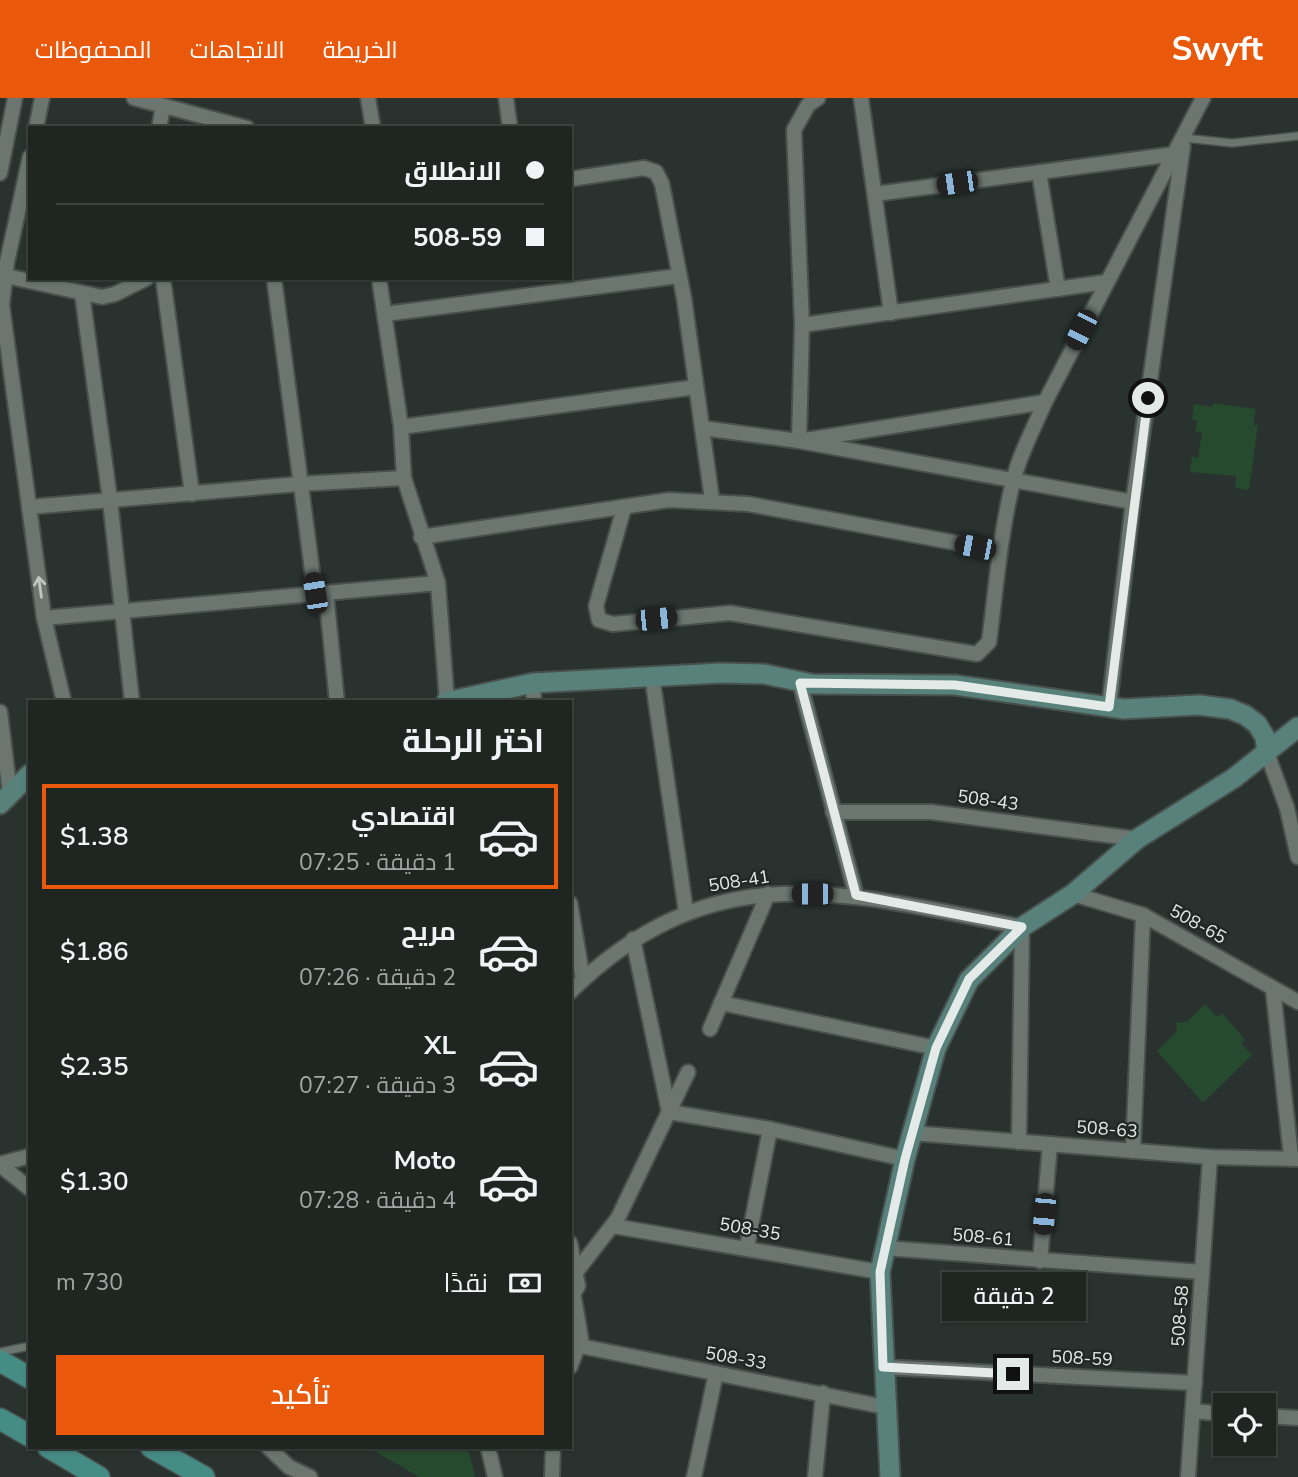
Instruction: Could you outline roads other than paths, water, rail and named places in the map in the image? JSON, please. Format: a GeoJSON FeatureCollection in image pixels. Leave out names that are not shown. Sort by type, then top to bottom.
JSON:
{"type":"FeatureCollection","features":[{"type":"Feature","properties":{"kind":"main road"},"geometry":{"type":"LineString","coordinates":[[0,1361],[28,1377]]}},
{"type":"Feature","properties":{"kind":"main road"},"geometry":{"type":"LineString","coordinates":[[0,1419],[28,1435]]}},
{"type":"Feature","properties":{"kind":"main road"},"geometry":{"type":"LineString","coordinates":[[51,1449],[99,1477]]}},
{"type":"Feature","properties":{"kind":"main road"},"geometry":{"type":"LineString","coordinates":[[155,1449],[204,1477]]}},
{"type":"Feature","properties":{"kind":"street"},"geometry":{"type":"LineString","coordinates":[[0,173],[15,98]]}},
{"type":"Feature","properties":{"kind":"street"},"geometry":{"type":"LineString","coordinates":[[36,126],[42,98]]}},
{"type":"Feature","properties":{"kind":"street"},"geometry":{"type":"LineString","coordinates":[[134,98],[239,126]]}},
{"type":"Feature","properties":{"kind":"street"},"geometry":{"type":"LineString","coordinates":[[368,98],[373,126]]}},
{"type":"Feature","properties":{"kind":"street"},"geometry":{"type":"LineString","coordinates":[[506,98],[510,126]]}},
{"type":"Feature","properties":{"kind":"street"},"geometry":{"type":"LineString","coordinates":[[799,441],[802,325],[794,130],[808,105],[818,98]]}},
{"type":"Feature","properties":{"kind":"street"},"geometry":{"type":"LineString","coordinates":[[861,98],[891,313]]}},
{"type":"Feature","properties":{"kind":"street"},"geometry":{"type":"LineString","coordinates":[[624,508],[596,606],[599,620],[613,624],[730,613],[977,654],[989,642],[1000,551],[1013,480],[1045,402],[1203,98]]}},
{"type":"Feature","properties":{"kind":"street"},"geometry":{"type":"LineString","coordinates":[[159,126],[163,106]]}},
{"type":"Feature","properties":{"kind":"street"},"geometry":{"type":"LineString","coordinates":[[1109,707],[1133,502],[1184,138]]}},
{"type":"Feature","properties":{"kind":"street"},"geometry":{"type":"LineString","coordinates":[[875,194],[1175,154]]}},
{"type":"Feature","properties":{"kind":"street"},"geometry":{"type":"LineString","coordinates":[[28,167],[6,276],[2,317],[44,618],[64,700]]}},
{"type":"Feature","properties":{"kind":"street"},"geometry":{"type":"LineString","coordinates":[[572,179],[643,168],[656,172],[662,184],[679,276],[712,500]]}},
{"type":"Feature","properties":{"kind":"street"},"geometry":{"type":"LineString","coordinates":[[1039,172],[1058,289]]}},
{"type":"Feature","properties":{"kind":"street"},"geometry":{"type":"LineString","coordinates":[[6,276],[102,297],[127,284]]}},
{"type":"Feature","properties":{"kind":"street"},"geometry":{"type":"LineString","coordinates":[[385,314],[679,276]]}},
{"type":"Feature","properties":{"kind":"street"},"geometry":{"type":"LineString","coordinates":[[163,280],[192,494]]}},
{"type":"Feature","properties":{"kind":"street"},"geometry":{"type":"LineString","coordinates":[[274,280],[299,484],[321,593],[337,700]]}},
{"type":"Feature","properties":{"kind":"street"},"geometry":{"type":"LineString","coordinates":[[379,280],[401,427],[404,478],[438,583],[447,700]]}},
{"type":"Feature","properties":{"kind":"street"},"geometry":{"type":"LineString","coordinates":[[802,325],[1106,282]]}},
{"type":"Feature","properties":{"kind":"street"},"geometry":{"type":"LineString","coordinates":[[82,293],[110,500],[132,700]]}},
{"type":"Feature","properties":{"kind":"street"},"geometry":{"type":"LineString","coordinates":[[401,427],[696,387]]}},
{"type":"Feature","properties":{"kind":"street"},"geometry":{"type":"LineString","coordinates":[[799,441],[1045,402]]}},
{"type":"Feature","properties":{"kind":"street"},"geometry":{"type":"LineString","coordinates":[[702,428],[799,441],[1133,502]]}},
{"type":"Feature","properties":{"kind":"street"},"geometry":{"type":"LineString","coordinates":[[29,507],[299,484],[404,478]]}},
{"type":"Feature","properties":{"kind":"street"},"geometry":{"type":"LineString","coordinates":[[421,537],[669,499],[712,500],[748,504],[1000,551]]}},
{"type":"Feature","properties":{"kind":"street"},"geometry":{"type":"LineString","coordinates":[[44,618],[438,583]]}},
{"type":"Feature","properties":{"kind":"street"},"geometry":{"type":"LineString","coordinates":[[464,700],[652,676],[754,673],[800,683],[955,685],[1109,707],[1199,705],[1230,709],[1257,724],[1265,737],[1267,753],[1287,808],[1298,857]]}},
{"type":"Feature","properties":{"kind":"street"},"geometry":{"type":"LineString","coordinates":[[652,676],[686,912]]}},
{"type":"Feature","properties":{"kind":"street"},"geometry":{"type":"LineString","coordinates":[[800,683],[856,895]]}},
{"type":"Feature","properties":{"kind":"street"},"geometry":{"type":"LineString","coordinates":[[0,712],[5,799]]}},
{"type":"Feature","properties":{"kind":"street"},"geometry":{"type":"LineString","coordinates":[[901,1477],[890,1477],[880,1272],[905,1159],[936,1048],[969,979],[1022,927],[1073,894],[1137,839],[1234,778],[1298,727]]}},
{"type":"Feature","properties":{"kind":"street"},"geometry":{"type":"LineString","coordinates":[[5,799],[28,776]]}},
{"type":"Feature","properties":{"kind":"street","name":"508-43"},"geometry":{"type":"LineString","coordinates":[[833,812],[931,811],[1137,839]]}},
{"type":"Feature","properties":{"kind":"street"},"geometry":{"type":"LineString","coordinates":[[710,1029],[768,894]]}},
{"type":"Feature","properties":{"kind":"street","name":"508-41"},"geometry":{"type":"LineString","coordinates":[[572,990],[633,939],[686,912],[717,902],[768,894],[856,895],[1022,927]]}},
{"type":"Feature","properties":{"kind":"street","name":"508-65"},"geometry":{"type":"LineString","coordinates":[[1073,894],[1143,915],[1298,1002]]}},
{"type":"Feature","properties":{"kind":"street"},"geometry":{"type":"LineString","coordinates":[[1133,1151],[1143,915]]}},
{"type":"Feature","properties":{"kind":"street"},"geometry":{"type":"LineString","coordinates":[[1019,1142],[1022,927]]}},
{"type":"Feature","properties":{"kind":"street"},"geometry":{"type":"LineString","coordinates":[[572,930],[574,956],[583,980]]}},
{"type":"Feature","properties":{"kind":"street"},"geometry":{"type":"LineString","coordinates":[[633,939],[669,1112]]}},
{"type":"Feature","properties":{"kind":"street"},"geometry":{"type":"LineString","coordinates":[[1273,989],[1294,1158]]}},
{"type":"Feature","properties":{"kind":"street"},"geometry":{"type":"LineString","coordinates":[[721,1003],[936,1048]]}},
{"type":"Feature","properties":{"kind":"street"},"geometry":{"type":"LineString","coordinates":[[576,1272],[613,1226],[688,1072]]}},
{"type":"Feature","properties":{"kind":"street"},"geometry":{"type":"LineString","coordinates":[[669,1112],[770,1129],[905,1159]]}},
{"type":"Feature","properties":{"kind":"street"},"geometry":{"type":"LineString","coordinates":[[747,1247],[770,1129]]}},
{"type":"Feature","properties":{"kind":"street","name":"508-63"},"geometry":{"type":"LineString","coordinates":[[912,1133],[1210,1157],[1294,1158]]}},
{"type":"Feature","properties":{"kind":"street"},"geometry":{"type":"LineString","coordinates":[[1040,1261],[1050,1144]]}},
{"type":"Feature","properties":{"kind":"street"},"geometry":{"type":"LineString","coordinates":[[0,1164],[28,1157]]}},
{"type":"Feature","properties":{"kind":"street","name":"508-58"},"geometry":{"type":"LineString","coordinates":[[1188,1477],[1210,1157]]}},
{"type":"Feature","properties":{"kind":"street"},"geometry":{"type":"LineString","coordinates":[[0,1164],[28,1187]]}},
{"type":"Feature","properties":{"kind":"street","name":"508-35"},"geometry":{"type":"LineString","coordinates":[[613,1226],[880,1272]]}},
{"type":"Feature","properties":{"kind":"street","name":"508-61"},"geometry":{"type":"LineString","coordinates":[[885,1248],[1202,1272]]}},
{"type":"Feature","properties":{"kind":"street"},"geometry":{"type":"LineString","coordinates":[[572,1253],[578,1289],[572,1298],[582,1332],[580,1346],[572,1363]]}},
{"type":"Feature","properties":{"kind":"street","name":"508-33"},"geometry":{"type":"LineString","coordinates":[[580,1346],[885,1407]]}},
{"type":"Feature","properties":{"kind":"street","name":"508-59"},"geometry":{"type":"LineString","coordinates":[[883,1367],[1195,1383]]}},
{"type":"Feature","properties":{"kind":"street"},"geometry":{"type":"LineString","coordinates":[[694,1477],[716,1373]]}},
{"type":"Feature","properties":{"kind":"street"},"geometry":{"type":"LineString","coordinates":[[815,1477],[822,1393]]}},
{"type":"Feature","properties":{"kind":"street"},"geometry":{"type":"LineString","coordinates":[[1193,1411],[1213,1412]]}},
{"type":"Feature","properties":{"kind":"street"},"geometry":{"type":"LineString","coordinates":[[1276,1417],[1298,1418]]}},
{"type":"Feature","properties":{"kind":"street"},"geometry":{"type":"LineString","coordinates":[[270,1449],[289,1468],[310,1477]]}},
{"type":"Feature","properties":{"kind":"street"},"geometry":{"type":"LineString","coordinates":[[488,1449],[495,1477]]}},
{"type":"Feature","properties":{"kind":"street"},"geometry":{"type":"LineString","coordinates":[[552,1477],[553,1449]]}},
{"type":"Feature","properties":{"kind":"lane"},"geometry":{"type":"LineString","coordinates":[[1184,138],[1232,143],[1298,135]]}},
{"type":"Feature","properties":{"kind":"lane"},"geometry":{"type":"LineString","coordinates":[[0,1352],[28,1346]]}}]}
